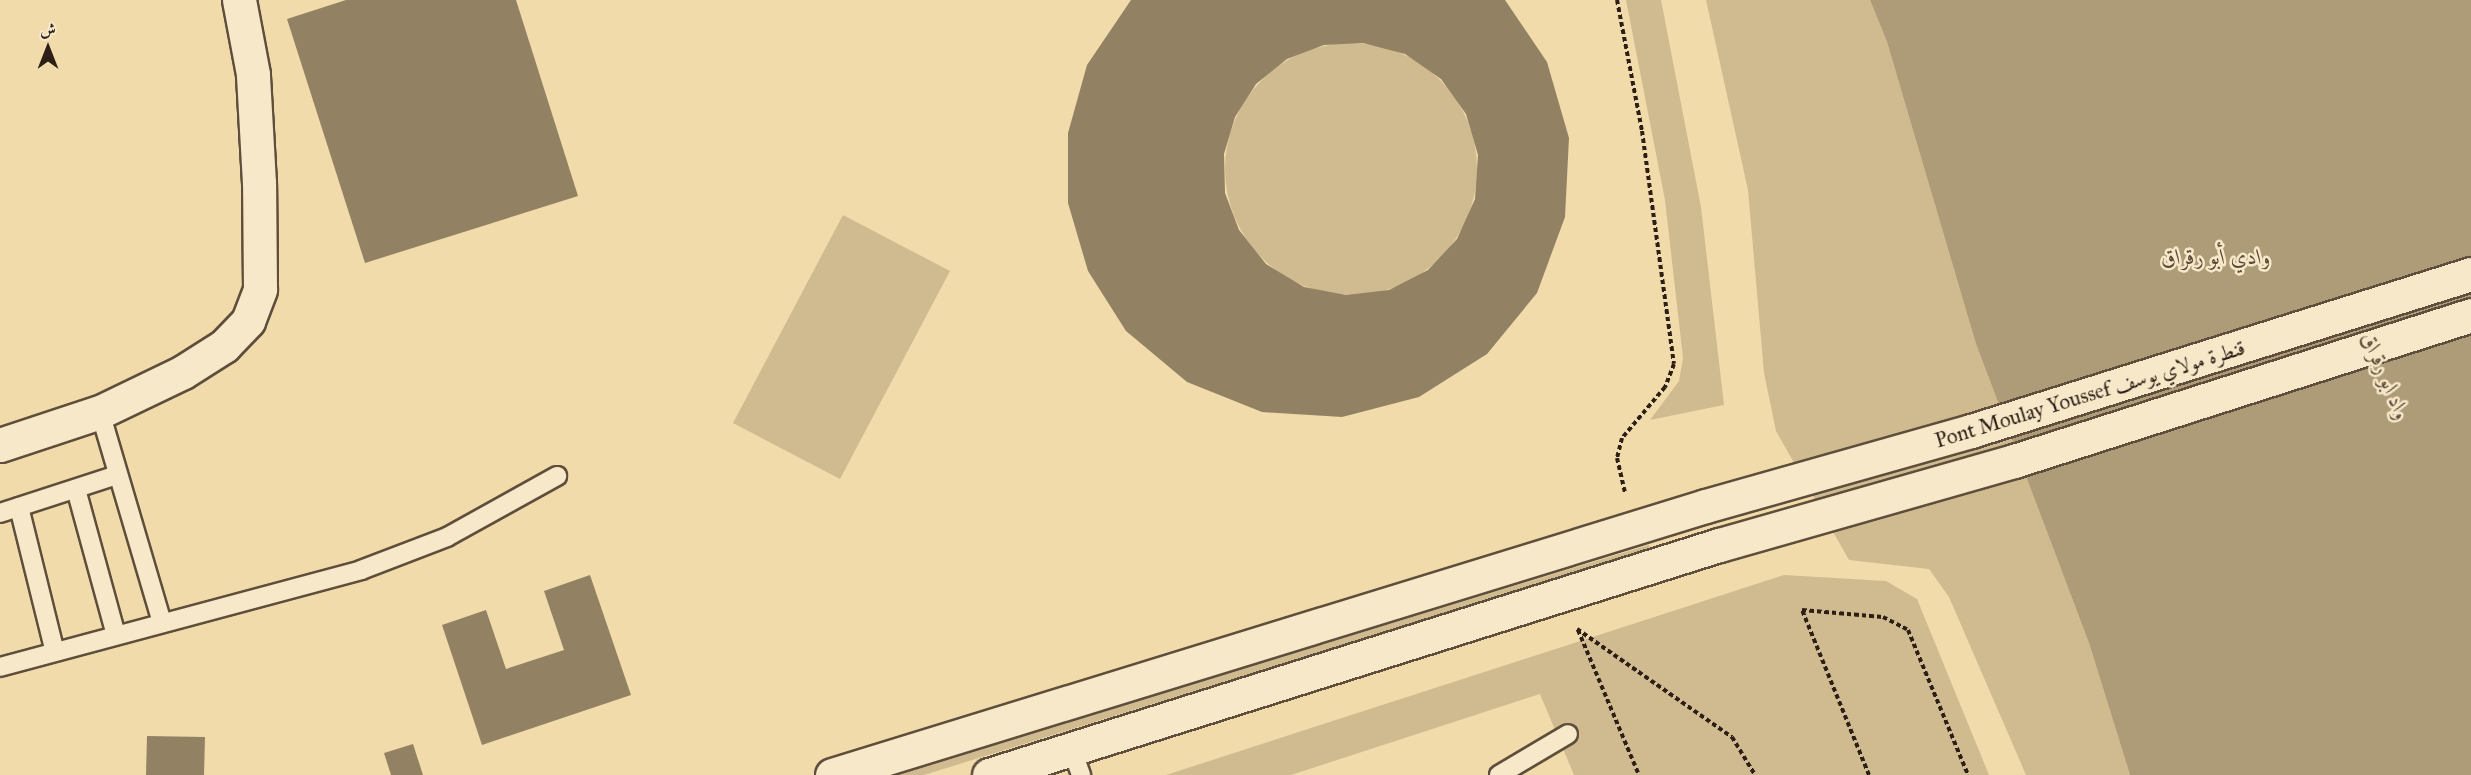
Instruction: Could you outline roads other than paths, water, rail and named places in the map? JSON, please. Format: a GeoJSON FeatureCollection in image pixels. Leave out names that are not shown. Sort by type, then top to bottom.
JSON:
{"type":"FeatureCollection","features":[{"type":"Feature","properties":{"kind":"street"},"geometry":{"type":"LineString","coordinates":[[0,445],[100,412],[183,372],[224,346],[248,321],[260,289],[253,74],[239,0]]}},
{"type":"Feature","properties":{"kind":"street","name":"Pont Moulay Youssef قنطرة مولاي يوسف"},"geometry":{"type":"LineString","coordinates":[[832,775],[1706,507],[1983,428],[2471,274]]}},
{"type":"Feature","properties":{"kind":"street","name":"Pont Moulay Youssef قنطرة مولاي يوسف"},"geometry":{"type":"LineString","coordinates":[[989,775],[1076,762],[1719,545],[2014,461],[2471,315]]}},
{"type":"Feature","properties":{"kind":"lane"},"geometry":{"type":"LineString","coordinates":[[100,412],[162,623]]}},
{"type":"Feature","properties":{"kind":"lane"},"geometry":{"type":"LineString","coordinates":[[0,513],[117,475]]}},
{"type":"Feature","properties":{"kind":"lane"},"geometry":{"type":"LineString","coordinates":[[0,667],[404,555],[504,509],[557,476]]}},
{"type":"Feature","properties":{"kind":"lane"},"geometry":{"type":"LineString","coordinates":[[76,489],[116,635]]}},
{"type":"Feature","properties":{"kind":"lane"},"geometry":{"type":"LineString","coordinates":[[19,507],[55,652]]}},
{"type":"Feature","properties":{"kind":"lane"},"geometry":{"type":"LineString","coordinates":[[1499,775],[1568,734]]}},
{"type":"Feature","properties":{"kind":"water","name":"وادي أبو رقراق"},"geometry":{"type":"Polygon","coordinates":[[[1870,0],[2471,0],[2471,775],[2130,775],[2089,643],[1976,344],[1887,42],[1870,0]]]}},
{"type":"Feature","properties":{"kind":"water label","name":"واد ابو رقراق"},"geometry":{"type":"Point","coordinates":[2386,376]}}]}
